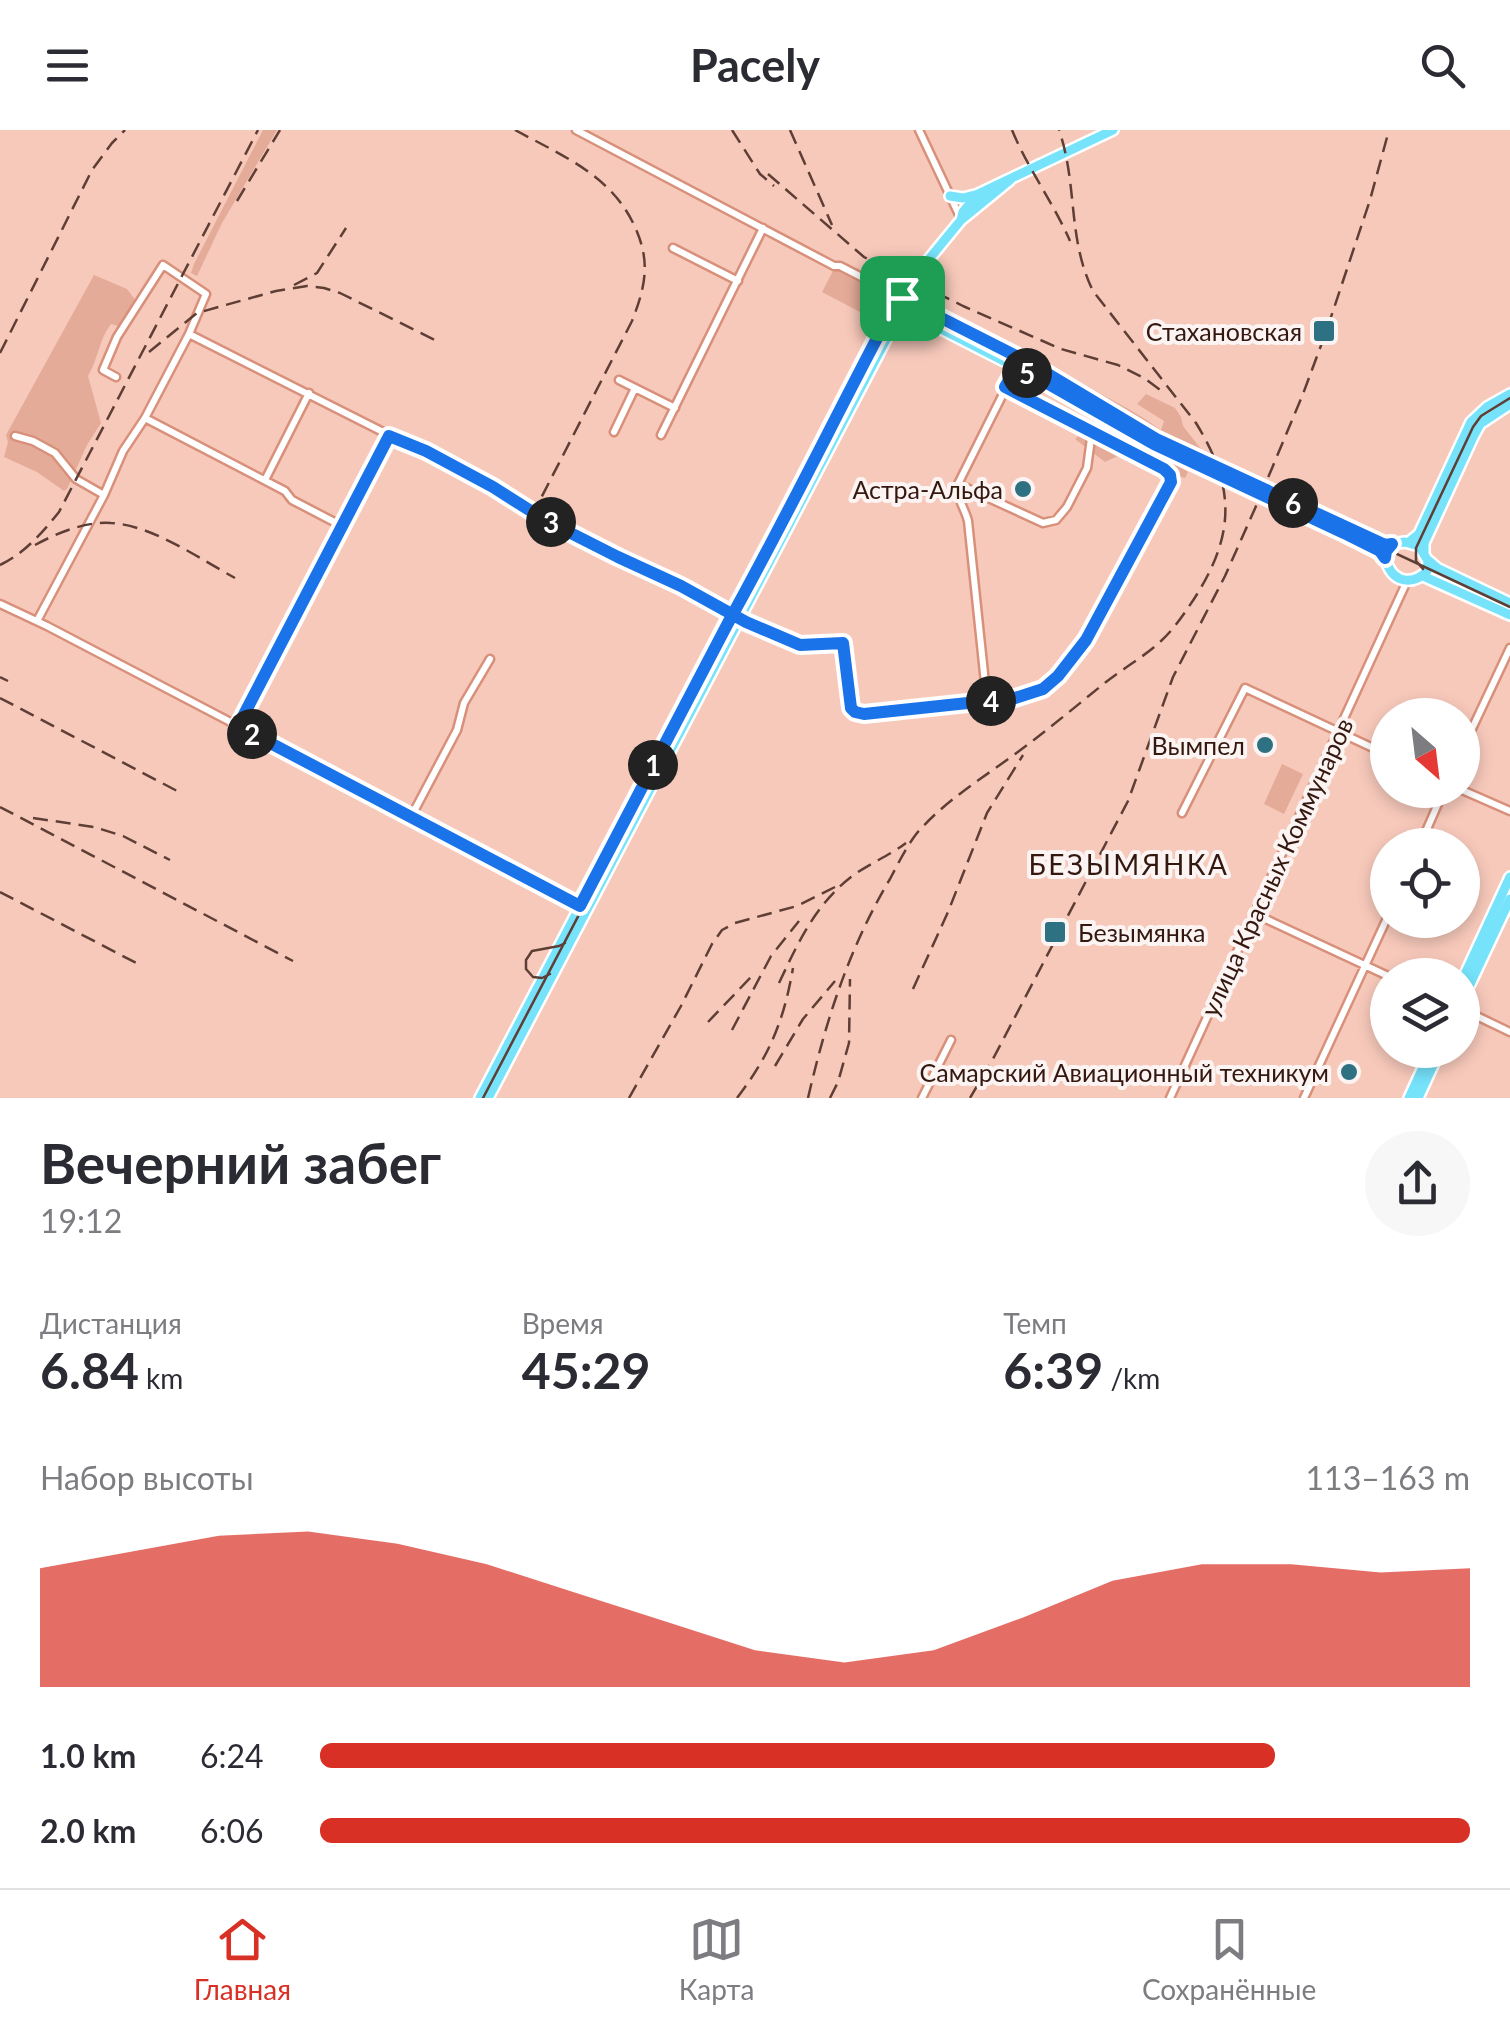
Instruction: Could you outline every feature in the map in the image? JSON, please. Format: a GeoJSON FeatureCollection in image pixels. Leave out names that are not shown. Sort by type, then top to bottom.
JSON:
{"type":"FeatureCollection","features":[{"type":"Feature","properties":{"kind":"main road"},"geometry":{"type":"LineString","coordinates":[[902,304],[925,264],[961,220],[1010,180],[1113,130]]}},
{"type":"Feature","properties":{"kind":"main road"},"geometry":{"type":"LineString","coordinates":[[950,196],[963,198],[1010,180]]}},
{"type":"Feature","properties":{"kind":"main road"},"geometry":{"type":"LineString","coordinates":[[961,220],[962,212],[978,194]]}},
{"type":"Feature","properties":{"kind":"main road"},"geometry":{"type":"LineString","coordinates":[[480,1098],[820,456],[894,306],[902,304],[1018,363],[1155,442],[1346,531],[1385,545],[1409,542],[1419,546],[1437,568],[1510,603]]}},
{"type":"Feature","properties":{"kind":"main road"},"geometry":{"type":"LineString","coordinates":[[1409,542],[1419,534],[1474,418],[1510,394]]}},
{"type":"Feature","properties":{"kind":"main road"},"geometry":{"type":"LineString","coordinates":[[1346,531],[1380,551],[1392,573],[1406,581],[1423,576],[1428,569],[1424,543],[1472,437],[1480,424],[1510,404]]}},
{"type":"Feature","properties":{"kind":"main road"},"geometry":{"type":"LineString","coordinates":[[1385,558],[1392,544]]}},
{"type":"Feature","properties":{"kind":"main road"},"geometry":{"type":"LineString","coordinates":[[1423,576],[1510,614]]}},
{"type":"Feature","properties":{"kind":"main road"},"geometry":{"type":"LineString","coordinates":[[1472,958],[1510,877]]}},
{"type":"Feature","properties":{"kind":"main road"},"geometry":{"type":"LineString","coordinates":[[1480,963],[1510,899]]}},
{"type":"Feature","properties":{"kind":"main road"},"geometry":{"type":"LineString","coordinates":[[488,1098],[527,1015]]}},
{"type":"Feature","properties":{"kind":"main road"},"geometry":{"type":"LineString","coordinates":[[1409,1098],[1423,1068]]}},
{"type":"Feature","properties":{"kind":"main road"},"geometry":{"type":"LineString","coordinates":[[1418,1098],[1432,1068]]}},
{"type":"Feature","properties":{"kind":"street"},"geometry":{"type":"LineString","coordinates":[[576,130],[902,304]]}},
{"type":"Feature","properties":{"kind":"street"},"geometry":{"type":"LineString","coordinates":[[919,130],[961,220]]}},
{"type":"Feature","properties":{"kind":"street"},"geometry":{"type":"LineString","coordinates":[[662,435],[763,228]]}},
{"type":"Feature","properties":{"kind":"street"},"geometry":{"type":"LineString","coordinates":[[673,248],[738,281]]}},
{"type":"Feature","properties":{"kind":"street"},"geometry":{"type":"LineString","coordinates":[[37,621],[123,451],[189,334],[206,294],[163,265],[117,337],[102,370],[116,377]]}},
{"type":"Feature","properties":{"kind":"street"},"geometry":{"type":"LineString","coordinates":[[189,334],[426,451],[545,520],[735,616],[800,645],[843,643],[851,708],[864,714],[987,702],[1043,689],[1086,640],[1171,482],[1164,469],[1005,387]]}},
{"type":"Feature","properties":{"kind":"street"},"geometry":{"type":"LineString","coordinates":[[987,702],[968,521],[959,502],[958,484],[1018,363]]}},
{"type":"Feature","properties":{"kind":"street"},"geometry":{"type":"LineString","coordinates":[[619,380],[675,408]]}},
{"type":"Feature","properties":{"kind":"street"},"geometry":{"type":"LineString","coordinates":[[614,432],[635,388]]}},
{"type":"Feature","properties":{"kind":"street"},"geometry":{"type":"LineString","coordinates":[[264,480],[309,393]]}},
{"type":"Feature","properties":{"kind":"street"},"geometry":{"type":"LineString","coordinates":[[145,418],[286,491],[292,500],[342,526]]}},
{"type":"Feature","properties":{"kind":"street"},"geometry":{"type":"LineString","coordinates":[[958,484],[1043,524],[1056,520],[1088,465],[1092,432]]}},
{"type":"Feature","properties":{"kind":"street"},"geometry":{"type":"LineString","coordinates":[[15,436],[33,440],[55,453],[76,479],[104,495]]}},
{"type":"Feature","properties":{"kind":"street"},"geometry":{"type":"LineString","coordinates":[[238,726],[389,436]]}},
{"type":"Feature","properties":{"kind":"street","name":"улица Красных Коммунаров"},"geometry":{"type":"LineString","coordinates":[[1171,1098],[1406,581]]}},
{"type":"Feature","properties":{"kind":"street"},"geometry":{"type":"LineString","coordinates":[[0,604],[584,907]]}},
{"type":"Feature","properties":{"kind":"street"},"geometry":{"type":"LineString","coordinates":[[1480,712],[1510,648]]}},
{"type":"Feature","properties":{"kind":"street"},"geometry":{"type":"LineString","coordinates":[[411,817],[457,730],[464,703],[490,659]]}},
{"type":"Feature","properties":{"kind":"street"},"geometry":{"type":"LineString","coordinates":[[1182,813],[1244,688],[1370,746]]}},
{"type":"Feature","properties":{"kind":"street"},"geometry":{"type":"LineString","coordinates":[[1480,798],[1510,812]]}},
{"type":"Feature","properties":{"kind":"street"},"geometry":{"type":"LineString","coordinates":[[1255,914],[1370,968]]}},
{"type":"Feature","properties":{"kind":"street"},"geometry":{"type":"LineString","coordinates":[[1304,1098],[1378,938]]}},
{"type":"Feature","properties":{"kind":"street"},"geometry":{"type":"LineString","coordinates":[[1480,1018],[1510,1032]]}},
{"type":"Feature","properties":{"kind":"street"},"geometry":{"type":"LineString","coordinates":[[922,1098],[951,1040]]}},
{"type":"Feature","properties":{"kind":"shaded area"},"geometry":{"type":"Polygon","coordinates":[[[263,130],[277,130],[222,223],[197,276],[191,273],[194,264],[263,130]]]}},
{"type":"Feature","properties":{"kind":"shaded area"},"geometry":{"type":"Polygon","coordinates":[[[834,269],[891,299],[879,322],[822,292],[834,269]]]}},
{"type":"Feature","properties":{"kind":"shaded area"},"geometry":{"type":"Polygon","coordinates":[[[94,275],[127,289],[136,301],[118,326],[111,324],[107,330],[88,376],[101,423],[64,491],[37,472],[4,457],[6,435],[94,275]]]}},
{"type":"Feature","properties":{"kind":"shaded area"},"geometry":{"type":"Polygon","coordinates":[[[1071,377],[1161,430],[1164,421],[1137,404],[1146,394],[1175,408],[1204,458],[1161,440],[1066,383],[1071,377]]]}},
{"type":"Feature","properties":{"kind":"shaded area"},"geometry":{"type":"Polygon","coordinates":[[[1097,426],[1155,451],[1188,472],[1185,478],[1141,454],[1120,455],[1105,462],[1075,439],[1097,426]]]}},
{"type":"Feature","properties":{"kind":"shaded area"},"geometry":{"type":"Polygon","coordinates":[[[1282,764],[1303,774],[1284,814],[1264,804],[1282,764]]]}},
{"type":"Feature","properties":{"kind":"tram line"},"geometry":{"type":"LineString","coordinates":[[483,1098],[893,315],[902,305],[911,306],[1019,362],[1156,441],[1510,607]]}},
{"type":"Feature","properties":{"kind":"tram line"},"geometry":{"type":"LineString","coordinates":[[1423,569],[1416,561],[1416,548],[1473,427],[1481,416],[1510,398]]}},
{"type":"Feature","properties":{"kind":"tram line"},"geometry":{"type":"LineString","coordinates":[[550,974],[533,977],[526,969],[526,960],[532,951],[565,943]]}},
{"type":"Feature","properties":{"kind":"railway"},"geometry":{"type":"LineString","coordinates":[[0,353],[92,170],[125,130]]}},
{"type":"Feature","properties":{"kind":"railway"},"geometry":{"type":"LineString","coordinates":[[0,565],[25,548],[59,512],[258,130]]}},
{"type":"Feature","properties":{"kind":"railway"},"geometry":{"type":"LineString","coordinates":[[237,201],[280,130]]}},
{"type":"Feature","properties":{"kind":"railway"},"geometry":{"type":"LineString","coordinates":[[515,130],[583,168],[612,193],[634,225],[645,262],[641,296],[632,321],[539,502]]}},
{"type":"Feature","properties":{"kind":"railway"},"geometry":{"type":"LineString","coordinates":[[732,130],[760,174],[774,186]]}},
{"type":"Feature","properties":{"kind":"railway"},"geometry":{"type":"LineString","coordinates":[[790,130],[832,225]]}},
{"type":"Feature","properties":{"kind":"railway"},"geometry":{"type":"LineString","coordinates":[[1012,130],[1070,241]]}},
{"type":"Feature","properties":{"kind":"railway"},"geometry":{"type":"LineString","coordinates":[[808,1098],[851,958],[875,905],[913,838],[950,802],[1166,636],[1207,576],[1223,532],[1224,490],[1209,447],[1196,423],[1093,291],[1079,251],[1069,171],[1059,130]]}},
{"type":"Feature","properties":{"kind":"railway"},"geometry":{"type":"LineString","coordinates":[[970,1098],[1128,801],[1173,677],[1257,504],[1326,332],[1389,130]]}},
{"type":"Feature","properties":{"kind":"railway"},"geometry":{"type":"LineString","coordinates":[[768,174],[864,257],[1061,349],[1118,365],[1163,392]]}},
{"type":"Feature","properties":{"kind":"railway"},"geometry":{"type":"LineString","coordinates":[[294,285],[317,273],[346,228]]}},
{"type":"Feature","properties":{"kind":"railway"},"geometry":{"type":"LineString","coordinates":[[149,352],[197,313],[307,286],[340,293],[439,342]]}},
{"type":"Feature","properties":{"kind":"railway"},"geometry":{"type":"LineString","coordinates":[[35,545],[82,526],[127,525],[175,544],[235,578]]}},
{"type":"Feature","properties":{"kind":"railway"},"geometry":{"type":"LineString","coordinates":[[0,677],[8,681]]}},
{"type":"Feature","properties":{"kind":"railway"},"geometry":{"type":"LineString","coordinates":[[0,698],[181,793]]}},
{"type":"Feature","properties":{"kind":"railway"},"geometry":{"type":"LineString","coordinates":[[913,989],[987,813],[1023,755]]}},
{"type":"Feature","properties":{"kind":"railway"},"geometry":{"type":"LineString","coordinates":[[0,807],[293,961]]}},
{"type":"Feature","properties":{"kind":"railway"},"geometry":{"type":"LineString","coordinates":[[33,818],[94,827],[123,836],[170,860]]}},
{"type":"Feature","properties":{"kind":"railway"},"geometry":{"type":"LineString","coordinates":[[779,983],[827,900],[851,877],[906,843]]}},
{"type":"Feature","properties":{"kind":"railway"},"geometry":{"type":"LineString","coordinates":[[629,1098],[722,930],[797,906],[835,887]]}},
{"type":"Feature","properties":{"kind":"railway"},"geometry":{"type":"LineString","coordinates":[[0,892],[142,966]]}},
{"type":"Feature","properties":{"kind":"railway"},"geometry":{"type":"LineString","coordinates":[[732,1030],[771,956],[799,921]]}},
{"type":"Feature","properties":{"kind":"railway"},"geometry":{"type":"LineString","coordinates":[[737,1098],[774,1036],[793,968]]}},
{"type":"Feature","properties":{"kind":"railway"},"geometry":{"type":"LineString","coordinates":[[708,1022],[751,977]]}},
{"type":"Feature","properties":{"kind":"railway"},"geometry":{"type":"LineString","coordinates":[[830,1098],[849,1043],[850,979]]}},
{"type":"Feature","properties":{"kind":"railway"},"geometry":{"type":"LineString","coordinates":[[775,1066],[803,1019],[835,981]]}},
{"type":"Feature","properties":{"kind":"place","name":"Стахановская"},"geometry":{"type":"Point","coordinates":[1324,331]}},
{"type":"Feature","properties":{"kind":"place","name":"Астра-Альфа"},"geometry":{"type":"Point","coordinates":[1023,489]}},
{"type":"Feature","properties":{"kind":"place","name":"Вымпел"},"geometry":{"type":"Point","coordinates":[1265,745]}},
{"type":"Feature","properties":{"kind":"place","name":"Безымянка"},"geometry":{"type":"Point","coordinates":[1055,932]}},
{"type":"Feature","properties":{"kind":"place","name":"Самарский Авиационный техникум"},"geometry":{"type":"Point","coordinates":[1349,1072]}},
{"type":"Feature","properties":{"kind":"district","name":"БЕЗЫМЯНКА"},"geometry":{"type":"Point","coordinates":[1129,864]}},
{"type":"Feature","properties":{"kind":"route"},"geometry":{"type":"LineString","coordinates":[[902,298],[848,392],[754,574],[732,614],[580,906],[238,726],[389,436],[426,451],[545,520],[681,586],[732,614],[746,622],[800,645],[843,643],[851,708],[864,714],[1015,698],[1043,689],[1086,640],[1171,482],[1164,469],[1005,387],[1016,368],[1154,444],[1344,533],[1380,551],[1385,558],[1392,544],[1385,545],[1156,439],[1026,361],[902,298]]}}]}
